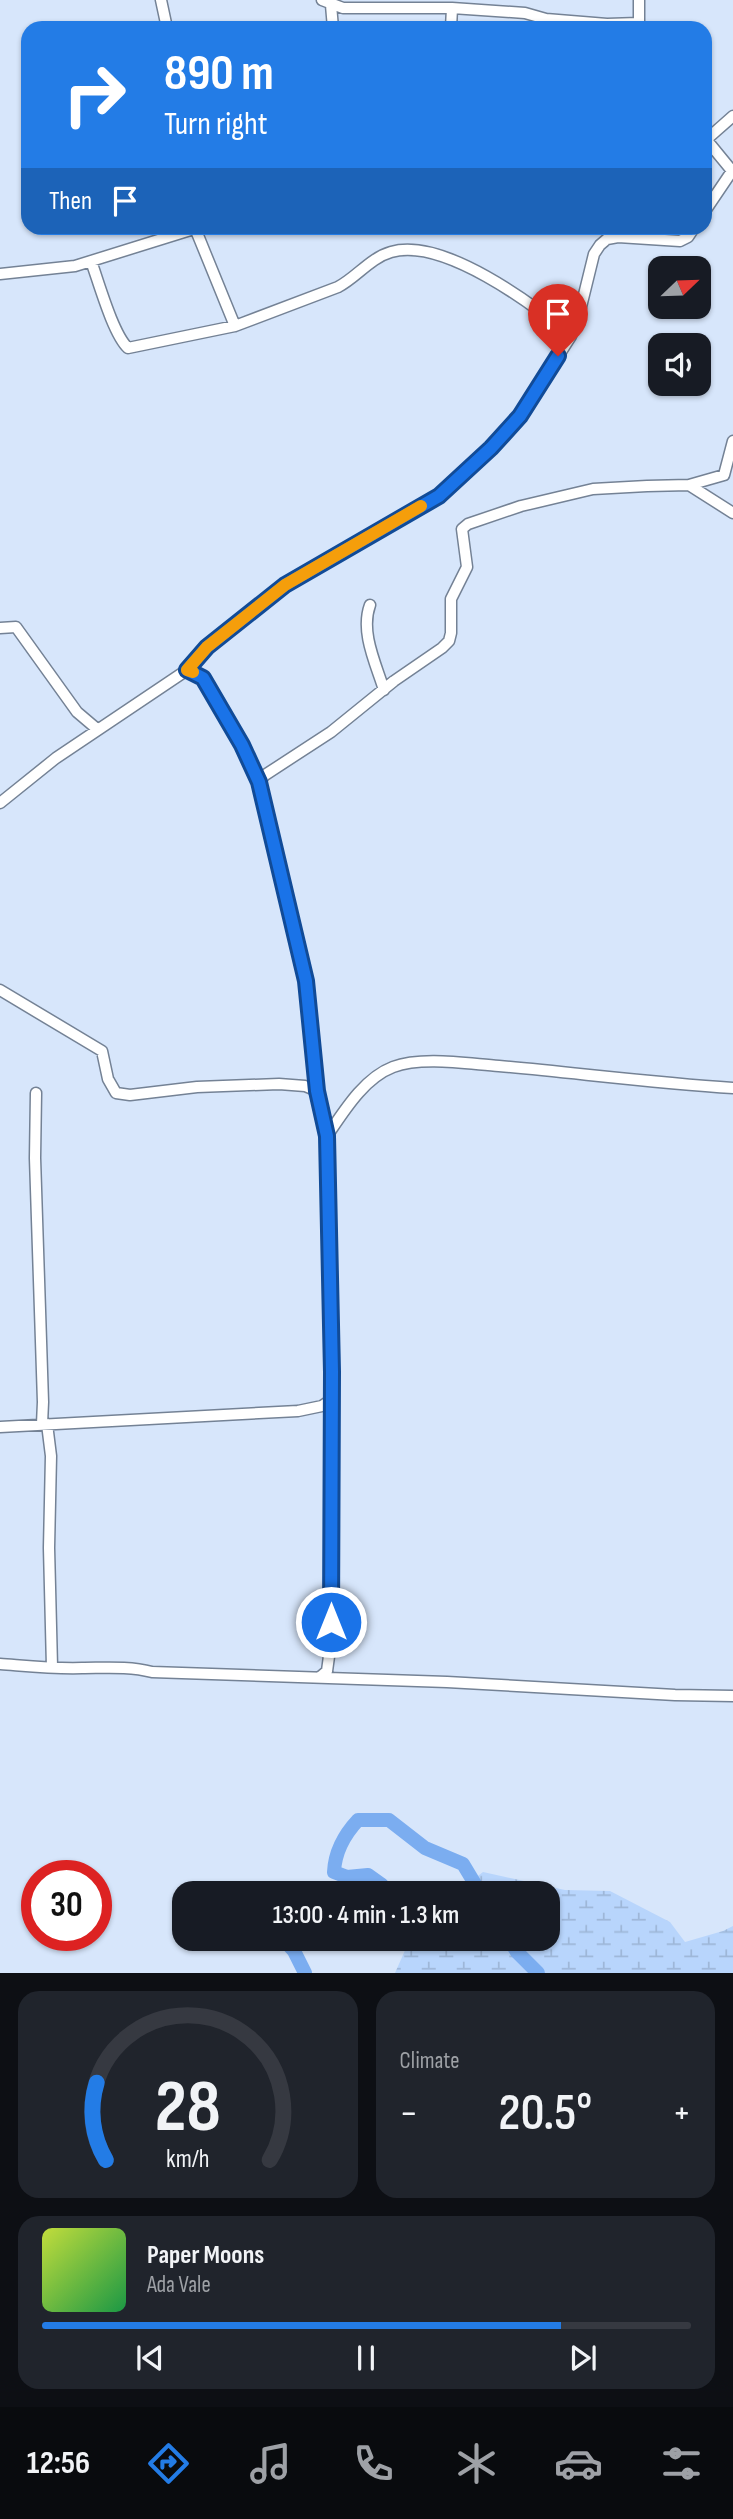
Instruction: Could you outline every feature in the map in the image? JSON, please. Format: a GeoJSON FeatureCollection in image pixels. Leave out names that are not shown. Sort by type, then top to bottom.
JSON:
{"type":"FeatureCollection","features":[{"type":"Feature","properties":{"kind":"street"},"geometry":{"type":"LineString","coordinates":[[161,0],[166,21]]}},
{"type":"Feature","properties":{"kind":"street"},"geometry":{"type":"LineString","coordinates":[[639,0],[639,21]]}},
{"type":"Feature","properties":{"kind":"street"},"geometry":{"type":"LineString","coordinates":[[331,21],[326,2],[358,9],[452,8],[525,13],[540,21]]}},
{"type":"Feature","properties":{"kind":"street"},"geometry":{"type":"LineString","coordinates":[[451,21],[452,8]]}},
{"type":"Feature","properties":{"kind":"street"},"geometry":{"type":"LineString","coordinates":[[712,134],[733,116]]}},
{"type":"Feature","properties":{"kind":"street"},"geometry":{"type":"LineString","coordinates":[[712,146],[733,171],[712,201]]}},
{"type":"Feature","properties":{"kind":"street"},"geometry":{"type":"LineString","coordinates":[[0,274],[75,266],[174,235]]}},
{"type":"Feature","properties":{"kind":"street"},"geometry":{"type":"LineString","coordinates":[[199,235],[235,326]]}},
{"type":"Feature","properties":{"kind":"street"},"geometry":{"type":"LineString","coordinates":[[0,803],[13,790],[97,729],[187,670],[207,647],[285,585],[439,496],[491,448],[520,416],[571,336],[594,254],[607,239],[618,237],[680,241],[689,235]]}},
{"type":"Feature","properties":{"kind":"street"},"geometry":{"type":"LineString","coordinates":[[91,261],[113,320],[128,348],[235,326],[338,287],[378,258],[393,251],[441,256],[468,267],[535,306],[571,336]]}},
{"type":"Feature","properties":{"kind":"street"},"geometry":{"type":"LineString","coordinates":[[259,782],[265,775],[331,732],[449,640],[451,599],[467,566],[462,529],[468,524],[521,506],[593,489],[689,485],[724,475],[733,441]]}},
{"type":"Feature","properties":{"kind":"street"},"geometry":{"type":"LineString","coordinates":[[689,485],[733,513]]}},
{"type":"Feature","properties":{"kind":"street"},"geometry":{"type":"LineString","coordinates":[[370,605],[366,628],[384,690]]}},
{"type":"Feature","properties":{"kind":"street"},"geometry":{"type":"LineString","coordinates":[[0,628],[16,627],[77,712],[97,729]]}},
{"type":"Feature","properties":{"kind":"street"},"geometry":{"type":"LineString","coordinates":[[187,670],[203,678],[242,745],[259,782],[306,981],[317,1091],[327,1136],[332,1372],[330,1649],[327,1671],[320,1677]]}},
{"type":"Feature","properties":{"kind":"street"},"geometry":{"type":"LineString","coordinates":[[0,990],[102,1051],[108,1079],[116,1093],[130,1095],[197,1087],[279,1084],[305,1086],[317,1091]]}},
{"type":"Feature","properties":{"kind":"street"},"geometry":{"type":"LineString","coordinates":[[327,1136],[343,1112],[375,1078],[393,1067],[412,1063],[491,1066],[733,1088]]}},
{"type":"Feature","properties":{"kind":"street"},"geometry":{"type":"LineString","coordinates":[[36,1093],[35,1158],[43,1402],[44,1424],[51,1456],[49,1548],[52,1667]]}},
{"type":"Feature","properties":{"kind":"street"},"geometry":{"type":"LineString","coordinates":[[0,1427],[299,1411],[323,1406],[331,1400]]}},
{"type":"Feature","properties":{"kind":"street"},"geometry":{"type":"LineString","coordinates":[[0,1664],[733,1696]]}},
{"type":"Feature","properties":{"kind":"green space"},"geometry":{"type":"Polygon","coordinates":[[[483,1872],[524,1881],[471,1881],[483,1872]]]}},
{"type":"Feature","properties":{"kind":"green space"},"geometry":{"type":"Polygon","coordinates":[[[560,1889],[610,1891],[670,1922],[685,1942],[733,1926],[733,1973],[395,1973],[405,1951],[560,1951],[560,1889]]]}},
{"type":"Feature","properties":{"kind":"waterway"},"geometry":{"type":"LineString","coordinates":[[376,1881],[368,1875],[347,1877],[334,1872],[341,1844],[358,1820],[389,1820],[425,1848],[463,1864],[473,1881]]}},
{"type":"Feature","properties":{"kind":"waterway"},"geometry":{"type":"LineString","coordinates":[[294,1951],[305,1973]]}},
{"type":"Feature","properties":{"kind":"waterway"},"geometry":{"type":"LineString","coordinates":[[516,1951],[538,1973]]}},
{"type":"Feature","properties":{"kind":"slow traffic"},"geometry":{"type":"LineString","coordinates":[[193,672],[187,670],[207,647],[285,585],[421,506]]}},
{"type":"Feature","properties":{"kind":"route"},"geometry":{"type":"LineString","coordinates":[[331,1622],[332,1372],[327,1136],[317,1091],[306,981],[259,782],[242,745],[203,678],[187,670],[207,647],[285,585],[439,496],[491,448],[520,416],[558,356]]}}]}
